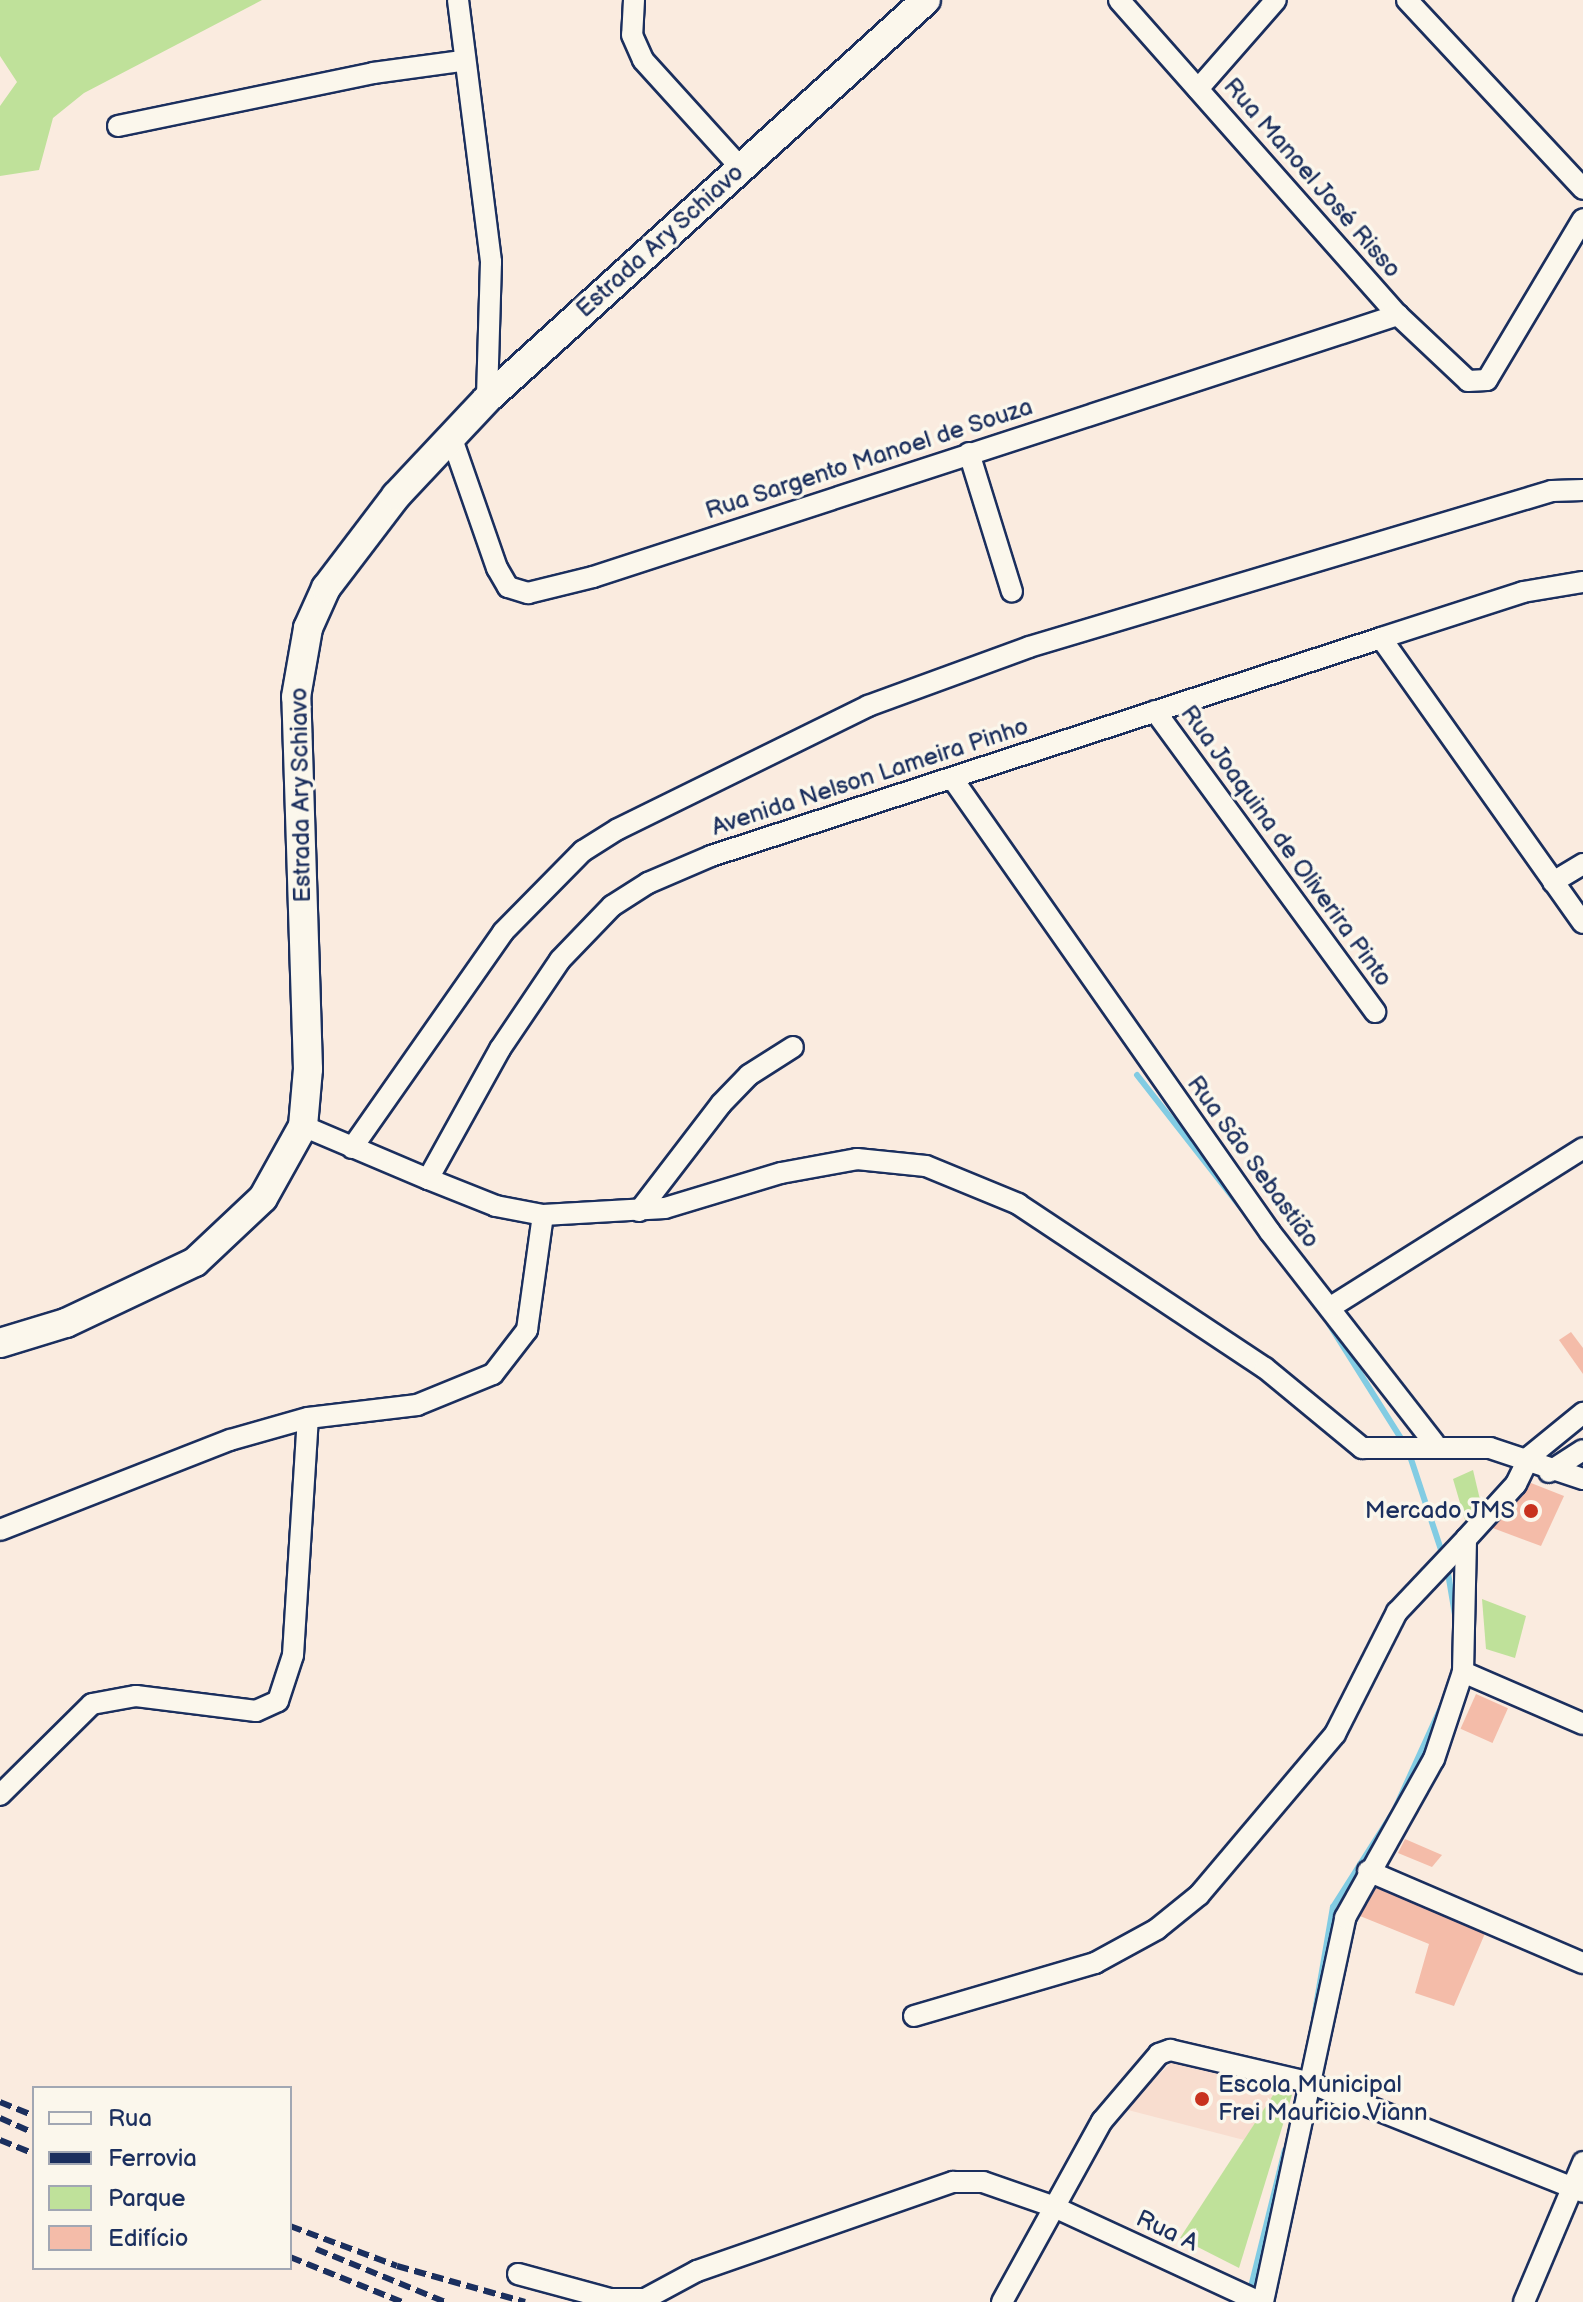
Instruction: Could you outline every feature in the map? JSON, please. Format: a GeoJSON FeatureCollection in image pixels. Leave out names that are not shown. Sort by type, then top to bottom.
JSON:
{"type":"FeatureCollection","features":[{"type":"Feature","properties":{"kind":"main road","name":"Estrada Ary Schiavo"},"geometry":{"type":"LineString","coordinates":[[0,1343],[66,1323],[195,1262],[263,1198],[303,1126],[308,1069],[295,729],[300,661],[326,588],[451,436],[487,399],[926,0]]}},
{"type":"Feature","properties":{"kind":"street"},"geometry":{"type":"LineString","coordinates":[[458,0],[462,61],[491,262],[487,399]]}},
{"type":"Feature","properties":{"kind":"street"},"geometry":{"type":"LineString","coordinates":[[634,0],[632,35],[643,60],[741,168]]}},
{"type":"Feature","properties":{"kind":"street","name":"Rua Manoel José Risso"},"geometry":{"type":"LineString","coordinates":[[1119,0],[1398,315],[1473,383],[1487,380],[1583,219]]}},
{"type":"Feature","properties":{"kind":"street"},"geometry":{"type":"LineString","coordinates":[[1198,89],[1276,0]]}},
{"type":"Feature","properties":{"kind":"street"},"geometry":{"type":"LineString","coordinates":[[1407,0],[1583,189]]}},
{"type":"Feature","properties":{"kind":"street"},"geometry":{"type":"LineString","coordinates":[[118,126],[373,73],[462,61]]}},
{"type":"Feature","properties":{"kind":"street","name":"Rua Sargento Manoel de Souza"},"geometry":{"type":"LineString","coordinates":[[451,436],[497,568],[508,587],[528,593],[1398,315]]}},
{"type":"Feature","properties":{"kind":"street"},"geometry":{"type":"LineString","coordinates":[[969,453],[1012,592]]}},
{"type":"Feature","properties":{"kind":"street"},"geometry":{"type":"LineString","coordinates":[[352,1148],[503,932],[583,851],[618,829],[868,706],[1029,647],[1552,491],[1583,490]]}},
{"type":"Feature","properties":{"kind":"street","name":"Avenida Nelson Lameira Pinho"},"geometry":{"type":"LineString","coordinates":[[428,1179],[527,1006],[560,960],[612,906],[711,856],[1523,592],[1583,582]]}},
{"type":"Feature","properties":{"kind":"street"},"geometry":{"type":"LineString","coordinates":[[1381,638],[1583,923]]}},
{"type":"Feature","properties":{"kind":"street","name":"Rua Joaquina de Oliverira Pinto"},"geometry":{"type":"LineString","coordinates":[[1155,711],[1375,1012]]}},
{"type":"Feature","properties":{"kind":"street","name":"Rua São Sebastião"},"geometry":{"type":"LineString","coordinates":[[952,778],[1202,1138],[1331,1307],[1425,1444]]}},
{"type":"Feature","properties":{"kind":"street"},"geometry":{"type":"LineString","coordinates":[[1553,882],[1583,864]]}},
{"type":"Feature","properties":{"kind":"street"},"geometry":{"type":"LineString","coordinates":[[639,1211],[721,1104],[749,1075],[793,1047]]}},
{"type":"Feature","properties":{"kind":"street"},"geometry":{"type":"LineString","coordinates":[[303,1126],[496,1206],[543,1215],[639,1211],[857,1159],[962,1176],[1018,1204],[1265,1368],[1342,1436],[1383,1450],[1425,1444],[1529,1457],[1583,1479]]}},
{"type":"Feature","properties":{"kind":"street"},"geometry":{"type":"LineString","coordinates":[[1331,1307],[1583,1148]]}},
{"type":"Feature","properties":{"kind":"street"},"geometry":{"type":"LineString","coordinates":[[0,1530],[191,1453],[308,1418],[417,1405],[493,1374],[527,1330],[543,1215]]}},
{"type":"Feature","properties":{"kind":"street"},"geometry":{"type":"LineString","coordinates":[[914,2016],[1095,1963],[1157,1929],[1199,1895],[1335,1734],[1397,1612],[1429,1574],[1516,1484],[1529,1457],[1583,1413]]}},
{"type":"Feature","properties":{"kind":"street"},"geometry":{"type":"LineString","coordinates":[[0,1795],[92,1704],[136,1696],[256,1711],[278,1701],[293,1655],[308,1418]]}},
{"type":"Feature","properties":{"kind":"street"},"geometry":{"type":"LineString","coordinates":[[1516,1484],[1556,1469],[1583,1450]]}},
{"type":"Feature","properties":{"kind":"street"},"geometry":{"type":"LineString","coordinates":[[1254,2299],[1345,1918],[1368,1871],[1434,1759],[1463,1672],[1458,1545]]}},
{"type":"Feature","properties":{"kind":"street"},"geometry":{"type":"LineString","coordinates":[[1463,1672],[1583,1724]]}},
{"type":"Feature","properties":{"kind":"street"},"geometry":{"type":"LineString","coordinates":[[1368,1871],[1583,1963]]}},
{"type":"Feature","properties":{"kind":"street"},"geometry":{"type":"LineString","coordinates":[[1002,2302],[1052,2206],[1102,2121],[1159,2054],[1178,2051],[1304,2081],[1578,2190]]}},
{"type":"Feature","properties":{"kind":"street"},"geometry":{"type":"LineString","coordinates":[[1524,2302],[1578,2190],[1583,2162]]}},
{"type":"Feature","properties":{"kind":"street","name":"Rua A"},"geometry":{"type":"LineString","coordinates":[[518,2274],[610,2299],[645,2299],[697,2271],[953,2182],[983,2182],[1052,2206],[1254,2299]]}},
{"type":"Feature","properties":{"kind":"shaded area","name":"Escola Municipal Frei Mauricio Viann"},"geometry":{"type":"Polygon","coordinates":[[[1173,2061],[1277,2089],[1244,2140],[1124,2109],[1173,2061]]]}},
{"type":"Feature","properties":{"kind":"green space"},"geometry":{"type":"Polygon","coordinates":[[[0,0],[262,0],[84,93],[53,118],[39,170],[0,176],[0,106],[17,82],[0,56],[0,0]]]}},
{"type":"Feature","properties":{"kind":"green space"},"geometry":{"type":"Polygon","coordinates":[[[1473,1470],[1481,1504],[1465,1520],[1453,1479],[1473,1470]]]}},
{"type":"Feature","properties":{"kind":"green space"},"geometry":{"type":"Polygon","coordinates":[[[1482,1599],[1526,1616],[1515,1658],[1486,1649],[1482,1599]]]}},
{"type":"Feature","properties":{"kind":"green space"},"geometry":{"type":"Polygon","coordinates":[[[1277,2089],[1292,2095],[1239,2268],[1180,2238],[1277,2089]]]}},
{"type":"Feature","properties":{"kind":"building"},"geometry":{"type":"Polygon","coordinates":[[[1571,1332],[1583,1348],[1583,1374],[1559,1340],[1571,1332]]]}},
{"type":"Feature","properties":{"kind":"building","name":"Mercado JMS"},"geometry":{"type":"Polygon","coordinates":[[[1531,1483],[1564,1496],[1541,1546],[1490,1527],[1531,1483]]]}},
{"type":"Feature","properties":{"kind":"building"},"geometry":{"type":"Polygon","coordinates":[[[1476,1694],[1508,1708],[1493,1743],[1461,1729],[1476,1694]]]}},
{"type":"Feature","properties":{"kind":"building"},"geometry":{"type":"Polygon","coordinates":[[[1405,1839],[1442,1855],[1432,1867],[1398,1853],[1405,1839]]]}},
{"type":"Feature","properties":{"kind":"building"},"geometry":{"type":"Polygon","coordinates":[[[1376,1888],[1486,1931],[1454,2006],[1415,1993],[1429,1944],[1360,1916],[1376,1888]]]}},
{"type":"Feature","properties":{"kind":"waterway"},"geometry":{"type":"LineString","coordinates":[[1137,1075],[1243,1210]]}},
{"type":"Feature","properties":{"kind":"waterway"},"geometry":{"type":"LineString","coordinates":[[1329,1324],[1404,1443]]}},
{"type":"Feature","properties":{"kind":"waterway"},"geometry":{"type":"LineString","coordinates":[[1409,1453],[1443,1556]]}},
{"type":"Feature","properties":{"kind":"waterway"},"geometry":{"type":"LineString","coordinates":[[1447,1567],[1455,1615]]}},
{"type":"Feature","properties":{"kind":"waterway"},"geometry":{"type":"LineString","coordinates":[[1314,2018],[1333,1907],[1394,1811],[1443,1703]]}},
{"type":"Feature","properties":{"kind":"waterway"},"geometry":{"type":"LineString","coordinates":[[1249,2295],[1285,2150]]}},
{"type":"Feature","properties":{"kind":"railway"},"geometry":{"type":"LineString","coordinates":[[0,2102],[32,2115]]}},
{"type":"Feature","properties":{"kind":"railway"},"geometry":{"type":"LineString","coordinates":[[0,2118],[32,2132]]}},
{"type":"Feature","properties":{"kind":"railway"},"geometry":{"type":"LineString","coordinates":[[0,2140],[32,2153]]}},
{"type":"Feature","properties":{"kind":"railway"},"geometry":{"type":"LineString","coordinates":[[292,2227],[397,2266],[525,2302]]}},
{"type":"Feature","properties":{"kind":"railway"},"geometry":{"type":"LineString","coordinates":[[316,2249],[445,2302]]}},
{"type":"Feature","properties":{"kind":"railway"},"geometry":{"type":"LineString","coordinates":[[292,2258],[402,2302]]}},
{"type":"Feature","properties":{"kind":"place","name":"Mercado JMS"},"geometry":{"type":"Point","coordinates":[1531,1511]}},
{"type":"Feature","properties":{"kind":"place","name":"Escola Municipal Frei Mauricio Viann"},"geometry":{"type":"Point","coordinates":[1202,2099]}}]}
